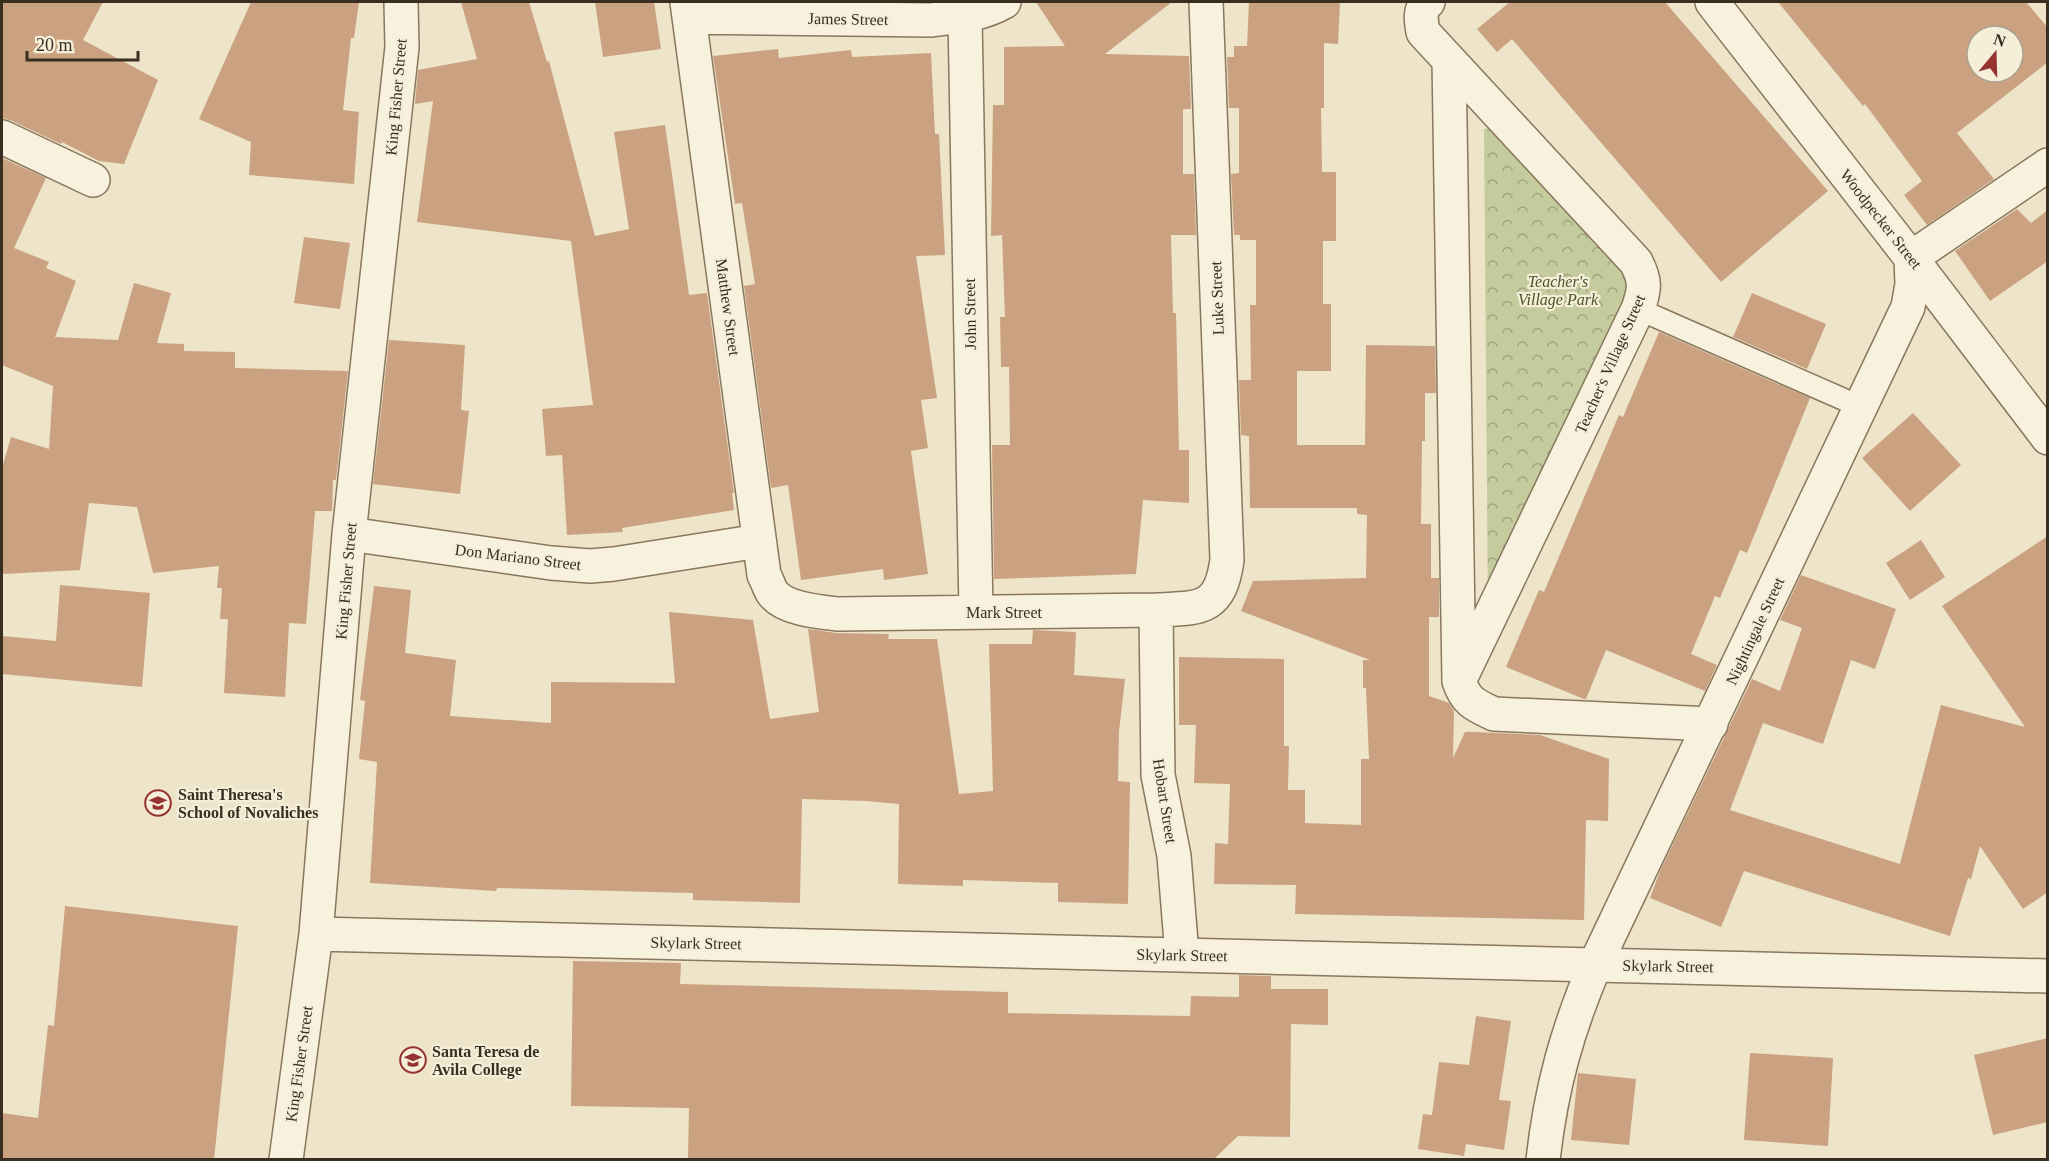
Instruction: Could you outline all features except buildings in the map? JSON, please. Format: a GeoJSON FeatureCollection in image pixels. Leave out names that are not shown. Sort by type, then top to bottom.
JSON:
{"type":"FeatureCollection","features":[{"type":"Feature","properties":{"kind":"street","name":"King Fisher Street"},"geometry":{"type":"LineString","coordinates":[[286,1160],[316,934],[349,534],[402,47],[401,2]]}},
{"type":"Feature","properties":{"kind":"street","name":"James Street"},"geometry":{"type":"LineString","coordinates":[[688,9],[931,20],[990,10],[1004,2]]}},
{"type":"Feature","properties":{"kind":"street","name":"Luke Street"},"geometry":{"type":"LineString","coordinates":[[1206,2],[1227,560],[1224,578],[1217,594]]}},
{"type":"Feature","properties":{"kind":"street","name":"Teacher's Village Street"},"geometry":{"type":"LineString","coordinates":[[1428,2],[1424,4],[1421,17],[1423,32],[1635,262],[1642,274],[1644,291],[1638,309],[1459,681]]}},
{"type":"Feature","properties":{"kind":"street","name":"Woodpecker Street"},"geometry":{"type":"LineString","coordinates":[[1712,2],[2048,438]]}},
{"type":"Feature","properties":{"kind":"street","name":"Matthew Street"},"geometry":{"type":"LineString","coordinates":[[688,9],[764,575],[773,594],[787,603]]}},
{"type":"Feature","properties":{"kind":"street","name":"John Street"},"geometry":{"type":"LineString","coordinates":[[965,16],[976,612]]}},
{"type":"Feature","properties":{"kind":"street"},"geometry":{"type":"LineString","coordinates":[[1449,60],[1459,681],[1464,695],[1474,705],[1494,714],[1711,724]]}},
{"type":"Feature","properties":{"kind":"street"},"geometry":{"type":"LineString","coordinates":[[2,137],[93,180]]}},
{"type":"Feature","properties":{"kind":"street"},"geometry":{"type":"LineString","coordinates":[[1911,258],[2048,165]]}},
{"type":"Feature","properties":{"kind":"street","name":"Nightingale Street"},"geometry":{"type":"LineString","coordinates":[[1543,1160],[1558,1071],[1575,1014],[1596,965],[1908,307],[1912,284],[1911,258]]}},
{"type":"Feature","properties":{"kind":"street","name":"Don Mariano Street"},"geometry":{"type":"LineString","coordinates":[[349,534],[551,563],[590,566],[759,541]]}},
{"type":"Feature","properties":{"kind":"street","name":"Mark Street"},"geometry":{"type":"LineString","coordinates":[[787,603],[809,610],[838,614],[1156,610],[1196,608],[1208,603],[1217,594]]}},
{"type":"Feature","properties":{"kind":"street","name":"Hobart Street"},"geometry":{"type":"LineString","coordinates":[[1156,610],[1158,775],[1174,856],[1182,955]]}},
{"type":"Feature","properties":{"kind":"street","name":"Skylark Street"},"geometry":{"type":"LineString","coordinates":[[316,934],[2048,976]]}},
{"type":"Feature","properties":{"kind":"lane"},"geometry":{"type":"LineString","coordinates":[[1638,309],[1861,407]]}},
{"type":"Feature","properties":{"kind":"green space","name":"Teacher's Village Park"},"geometry":{"type":"Polygon","coordinates":[[[1506,126],[1646,277],[1488,611],[1484,129],[1506,126]]]}},
{"type":"Feature","properties":{"kind":"place","name":"Saint Theresa's School of Novaliches"},"geometry":{"type":"Point","coordinates":[158,803]}},
{"type":"Feature","properties":{"kind":"place","name":"Santa Teresa de Avila College"},"geometry":{"type":"Point","coordinates":[413,1060]}}]}
